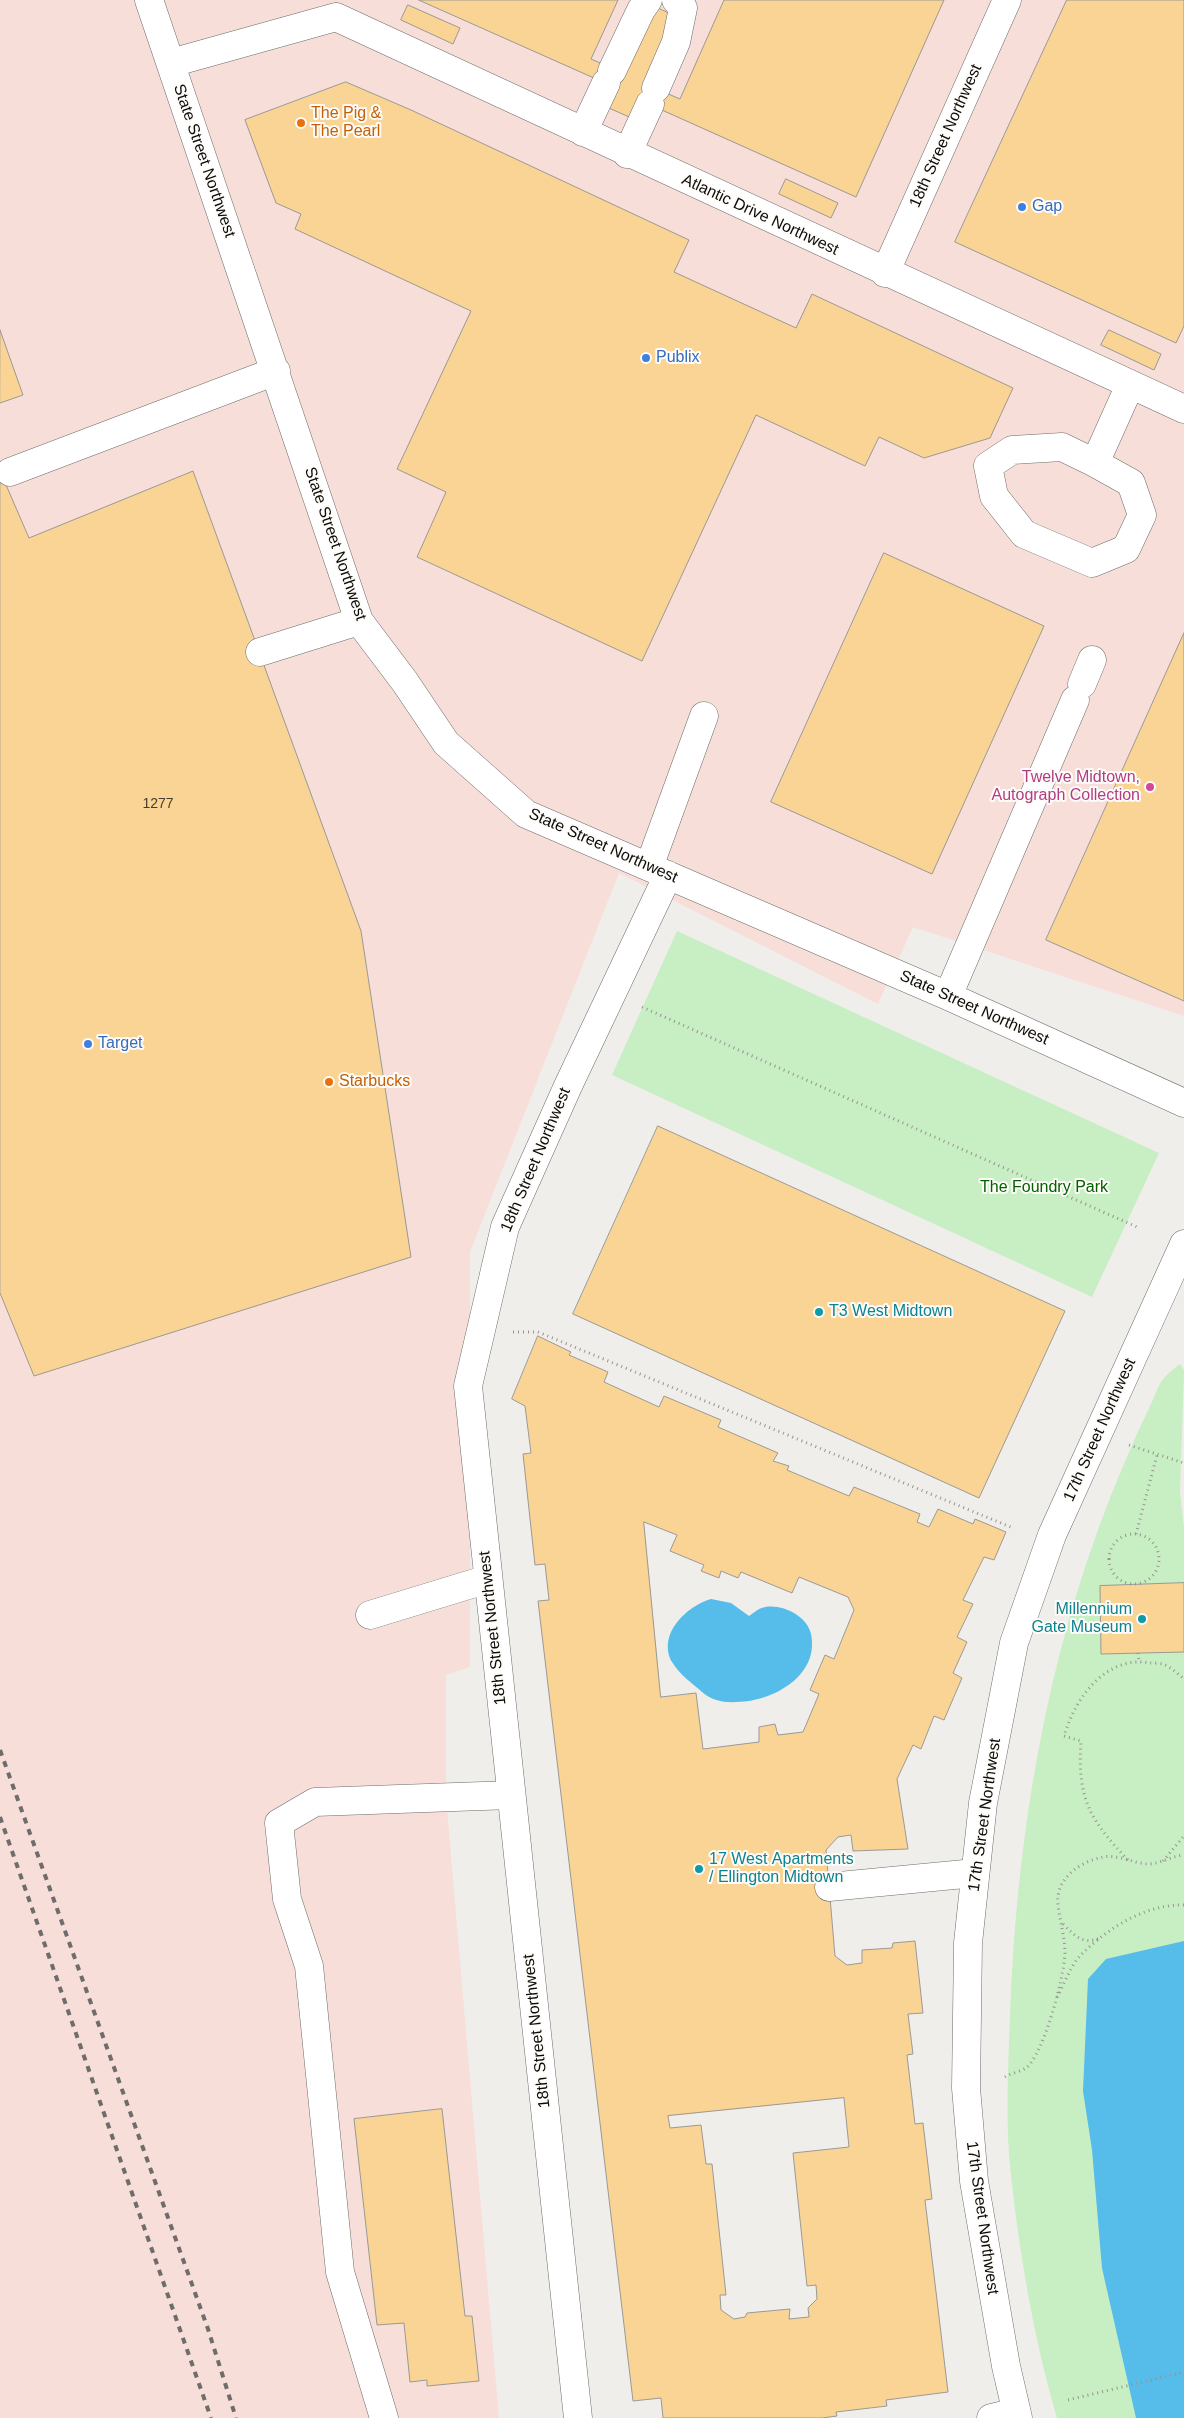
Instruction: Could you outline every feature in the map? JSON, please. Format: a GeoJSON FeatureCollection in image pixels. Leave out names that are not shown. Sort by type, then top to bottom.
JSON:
{"type":"FeatureCollection","features":[{"type":"Feature","properties":{"kind":"street","name":"State Street Northwest"},"geometry":{"type":"LineString","coordinates":[[149,0],[359,621],[405,682],[446,744],[526,814],[948,996],[1184,1103]]}},
{"type":"Feature","properties":{"kind":"street"},"geometry":{"type":"LineString","coordinates":[[583,132],[640,10],[648,0]]}},
{"type":"Feature","properties":{"kind":"street"},"geometry":{"type":"LineString","coordinates":[[627,154],[676,42],[683,8],[676,0]]}},
{"type":"Feature","properties":{"kind":"street","name":"18th Street Northwest"},"geometry":{"type":"LineString","coordinates":[[885,273],[1007,0]]}},
{"type":"Feature","properties":{"kind":"street"},"geometry":{"type":"LineString","coordinates":[[170,63],[339,9]]}},
{"type":"Feature","properties":{"kind":"street","name":"Atlantic Drive Northwest"},"geometry":{"type":"LineString","coordinates":[[339,9],[627,154],[1184,409]]}},
{"type":"Feature","properties":{"kind":"street"},"geometry":{"type":"LineString","coordinates":[[10,472],[276,371]]}},
{"type":"Feature","properties":{"kind":"street"},"geometry":{"type":"LineString","coordinates":[[1095,463],[1130,385]]}},
{"type":"Feature","properties":{"kind":"street"},"geometry":{"type":"LineString","coordinates":[[1062,447],[1095,463],[1130,483],[1142,515],[1126,549],[1092,563],[1024,534],[994,496],[988,466],[1012,450],[1062,447]]}},
{"type":"Feature","properties":{"kind":"street"},"geometry":{"type":"LineString","coordinates":[[260,652],[359,621]]}},
{"type":"Feature","properties":{"kind":"street"},"geometry":{"type":"LineString","coordinates":[[948,996],[1083,681]]}},
{"type":"Feature","properties":{"kind":"street","name":"18th Street Northwest"},"geometry":{"type":"LineString","coordinates":[[578,2418],[468,1386],[505,1228],[612,993],[658,871],[704,716]]}},
{"type":"Feature","properties":{"kind":"street","name":"17th Street Northwest"},"geometry":{"type":"LineString","coordinates":[[1008,2416],[1006,2366],[974,2181],[966,2088],[968,1943],[983,1803],[1014,1643],[1052,1535],[1184,1244]]}},
{"type":"Feature","properties":{"kind":"street"},"geometry":{"type":"LineString","coordinates":[[370,1615],[488,1579]]}},
{"type":"Feature","properties":{"kind":"street"},"geometry":{"type":"LineString","coordinates":[[384,2418],[340,2272],[309,1966],[287,1899],[279,1823],[315,1802],[511,1794]]}},
{"type":"Feature","properties":{"kind":"street"},"geometry":{"type":"LineString","coordinates":[[829,1886],[975,1873]]}},
{"type":"Feature","properties":{"kind":"path"},"geometry":{"type":"LineString","coordinates":[[612,993],[1137,1227]]}},
{"type":"Feature","properties":{"kind":"path"},"geometry":{"type":"LineString","coordinates":[[509,1332],[538,1332],[1013,1528]]}},
{"type":"Feature","properties":{"kind":"path"},"geometry":{"type":"LineString","coordinates":[[1129,1445],[1184,1463]]}},
{"type":"Feature","properties":{"kind":"path"},"geometry":{"type":"LineString","coordinates":[[1136,1534],[1157,1455]]}},
{"type":"Feature","properties":{"kind":"path"},"geometry":{"type":"LineString","coordinates":[[1136,1534],[1148,1538],[1156,1548],[1159,1561],[1155,1573],[1145,1582],[1133,1585],[1120,1580],[1111,1570],[1109,1557],[1113,1545],[1123,1536],[1136,1534]]}},
{"type":"Feature","properties":{"kind":"path"},"geometry":{"type":"LineString","coordinates":[[1138,1653],[1139,1661]]}},
{"type":"Feature","properties":{"kind":"path"},"geometry":{"type":"LineString","coordinates":[[1129,1861],[1108,1839],[1090,1813],[1081,1786],[1081,1742],[1064,1736],[1074,1708],[1093,1684],[1115,1666],[1139,1661],[1165,1665],[1184,1679]]}},
{"type":"Feature","properties":{"kind":"path"},"geometry":{"type":"LineString","coordinates":[[1162,1862],[1184,1836]]}},
{"type":"Feature","properties":{"kind":"path"},"geometry":{"type":"LineString","coordinates":[[1005,2077],[1026,2068],[1044,2037],[1055,2000],[1065,1954],[1063,1924],[1058,1906],[1058,1893],[1064,1880],[1073,1870],[1102,1857],[1111,1856],[1148,1864],[1184,1855]]}},
{"type":"Feature","properties":{"kind":"path"},"geometry":{"type":"LineString","coordinates":[[1055,2000],[1078,1958],[1103,1937],[1128,1919],[1149,1909],[1184,1905]]}},
{"type":"Feature","properties":{"kind":"path"},"geometry":{"type":"LineString","coordinates":[[1063,1924],[1082,1940],[1090,1942],[1103,1937]]}},
{"type":"Feature","properties":{"kind":"path"},"geometry":{"type":"LineString","coordinates":[[1068,2400],[1184,2372]]}},
{"type":"Feature","properties":{"kind":"shaded area"},"geometry":{"type":"Polygon","coordinates":[[[0,0],[1184,0],[1184,1016],[913,927],[878,1004],[619,873],[470,1252],[470,1667],[446,1675],[446,1797],[499,2418],[0,2418],[0,0]]]}},
{"type":"Feature","properties":{"kind":"green space","name":"The Foundry Park"},"geometry":{"type":"Polygon","coordinates":[[[677,931],[1159,1153],[1092,1297],[612,1075],[677,931]]]}},
{"type":"Feature","properties":{"kind":"green space"},"geometry":{"type":"Polygon","coordinates":[[[1180,1364],[1184,1370],[1180,1492],[1184,1528],[1184,2418],[1057,2418],[1041,2359],[1029,2298],[1009,2156],[1008,2057],[1013,1951],[1019,1885],[1027,1819],[1051,1688],[1087,1560],[1115,1487],[1157,1389],[1166,1376],[1180,1364]]]}},
{"type":"Feature","properties":{"kind":"water"},"geometry":{"type":"Polygon","coordinates":[[[711,1599],[731,1603],[749,1616],[760,1609],[776,1607],[798,1616],[804,1621],[811,1634],[812,1648],[809,1660],[803,1671],[785,1688],[761,1698],[749,1701],[724,1702],[707,1696],[686,1678],[672,1662],[668,1652],[668,1641],[671,1632],[684,1615],[711,1599]]]}},
{"type":"Feature","properties":{"kind":"water"},"geometry":{"type":"Polygon","coordinates":[[[1184,1941],[1184,2418],[1136,2418],[1102,2268],[1092,2150],[1083,2091],[1088,1979],[1106,1959],[1184,1941]]]}},
{"type":"Feature","properties":{"kind":"building"},"geometry":{"type":"Polygon","coordinates":[[[419,0],[618,0],[591,59],[621,72],[651,5],[678,17],[648,85],[680,99],[724,0],[944,0],[856,197],[644,102],[636,120],[602,105],[611,86],[419,0]]]}},
{"type":"Feature","properties":{"kind":"building"},"geometry":{"type":"Polygon","coordinates":[[[1067,0],[1184,0],[1184,326],[1176,343],[955,242],[1067,0]]]}},
{"type":"Feature","properties":{"kind":"building"},"geometry":{"type":"Polygon","coordinates":[[[408,5],[460,28],[453,44],[401,20],[408,5]]]}},
{"type":"Feature","properties":{"kind":"building"},"geometry":{"type":"Polygon","coordinates":[[[346,82],[411,110],[689,240],[674,272],[796,328],[812,294],[1013,388],[990,438],[924,458],[879,437],[865,466],[756,415],[642,661],[417,557],[446,492],[397,469],[471,311],[295,229],[301,214],[276,203],[245,120],[346,82]]]}},
{"type":"Feature","properties":{"kind":"building"},"geometry":{"type":"Polygon","coordinates":[[[786,179],[838,203],[831,218],[779,194],[786,179]]]}},
{"type":"Feature","properties":{"kind":"building"},"geometry":{"type":"Polygon","coordinates":[[[0,330],[23,395],[0,403],[0,330]]]}},
{"type":"Feature","properties":{"kind":"building"},"geometry":{"type":"Polygon","coordinates":[[[1109,330],[1161,354],[1154,370],[1101,345],[1109,330]]]}},
{"type":"Feature","properties":{"kind":"building"},"geometry":{"type":"Polygon","coordinates":[[[0,471],[29,538],[193,471],[361,931],[411,1257],[34,1376],[0,1293],[0,471]]]}},
{"type":"Feature","properties":{"kind":"building"},"geometry":{"type":"Polygon","coordinates":[[[884,553],[1044,626],[932,874],[771,802],[884,553]]]}},
{"type":"Feature","properties":{"kind":"building","name":"Twelve Midtown, Autograph Collection"},"geometry":{"type":"Polygon","coordinates":[[[1184,633],[1184,1001],[1046,940],[1184,633]]]}},
{"type":"Feature","properties":{"kind":"building","name":"T3 West Midtown"},"geometry":{"type":"Polygon","coordinates":[[[658,1126],[1065,1311],[979,1498],[573,1314],[658,1126]]]}},
{"type":"Feature","properties":{"kind":"building","name":"17 West Apartments / Ellington Midtown"},"geometry":{"type":"Polygon","coordinates":[[[538,1336],[571,1352],[569,1355],[608,1372],[604,1382],[659,1407],[664,1396],[721,1420],[718,1427],[778,1453],[773,1461],[789,1466],[787,1470],[849,1496],[854,1487],[920,1514],[917,1522],[929,1527],[938,1509],[973,1524],[975,1519],[1006,1532],[994,1560],[984,1557],[963,1600],[973,1604],[957,1637],[967,1642],[953,1673],[962,1678],[944,1720],[934,1716],[921,1749],[913,1745],[897,1779],[908,1849],[853,1851],[851,1835],[838,1837],[826,1850],[835,1956],[847,1965],[862,1963],[862,1950],[892,1948],[893,1943],[915,1941],[923,2013],[908,2014],[913,2054],[907,2055],[915,2124],[923,2123],[932,2199],[925,2200],[948,2392],[886,2400],[887,2406],[836,2412],[837,2416],[822,2418],[663,2418],[661,2398],[633,2401],[538,1601],[549,1600],[545,1564],[535,1565],[523,1454],[531,1453],[525,1406],[512,1399],[538,1336]],[[644,1522],[661,1697],[696,1693],[703,1749],[759,1742],[759,1727],[775,1724],[778,1735],[803,1732],[819,1694],[810,1690],[825,1655],[834,1659],[854,1610],[848,1597],[799,1577],[792,1593],[741,1572],[738,1578],[721,1571],[719,1578],[701,1571],[704,1565],[670,1551],[677,1535],[644,1522]],[[844,2098],[668,2116],[670,2128],[701,2125],[706,2164],[712,2164],[726,2295],[720,2295],[721,2310],[734,2319],[745,2317],[747,2313],[790,2309],[789,2319],[809,2317],[808,2308],[817,2299],[816,2285],[807,2286],[793,2153],[849,2147],[844,2098]]]}},
{"type":"Feature","properties":{"kind":"building","name":"Millennium Gate Museum"},"geometry":{"type":"Polygon","coordinates":[[[1184,1583],[1184,1652],[1101,1654],[1100,1586],[1184,1583]]]}},
{"type":"Feature","properties":{"kind":"building"},"geometry":{"type":"Polygon","coordinates":[[[442,2109],[465,2316],[472,2316],[479,2381],[427,2386],[427,2380],[410,2382],[404,2323],[377,2325],[354,2119],[442,2109]]]}},
{"type":"Feature","properties":{"kind":"railway"},"geometry":{"type":"LineString","coordinates":[[0,1750],[208,2329],[236,2418]]}},
{"type":"Feature","properties":{"kind":"railway"},"geometry":{"type":"LineString","coordinates":[[0,1817],[211,2418]]}},
{"type":"Feature","properties":{"kind":"place","name":"The Pig & The Pearl"},"geometry":{"type":"Point","coordinates":[301,123]}},
{"type":"Feature","properties":{"kind":"place","name":"Gap"},"geometry":{"type":"Point","coordinates":[1022,207]}},
{"type":"Feature","properties":{"kind":"place","name":"Publix"},"geometry":{"type":"Point","coordinates":[646,358]}},
{"type":"Feature","properties":{"kind":"place","name":"Twelve Midtown, Autograph Collection"},"geometry":{"type":"Point","coordinates":[1150,787]}},
{"type":"Feature","properties":{"kind":"place","name":"Target"},"geometry":{"type":"Point","coordinates":[88,1044]}},
{"type":"Feature","properties":{"kind":"place","name":"Starbucks"},"geometry":{"type":"Point","coordinates":[329,1082]}},
{"type":"Feature","properties":{"kind":"place","name":"T3 West Midtown"},"geometry":{"type":"Point","coordinates":[819,1312]}},
{"type":"Feature","properties":{"kind":"place","name":"Millennium Gate Museum"},"geometry":{"type":"Point","coordinates":[1142,1619]}},
{"type":"Feature","properties":{"kind":"place","name":"17 West Apartments / Ellington Midtown"},"geometry":{"type":"Point","coordinates":[699,1869]}}]}
